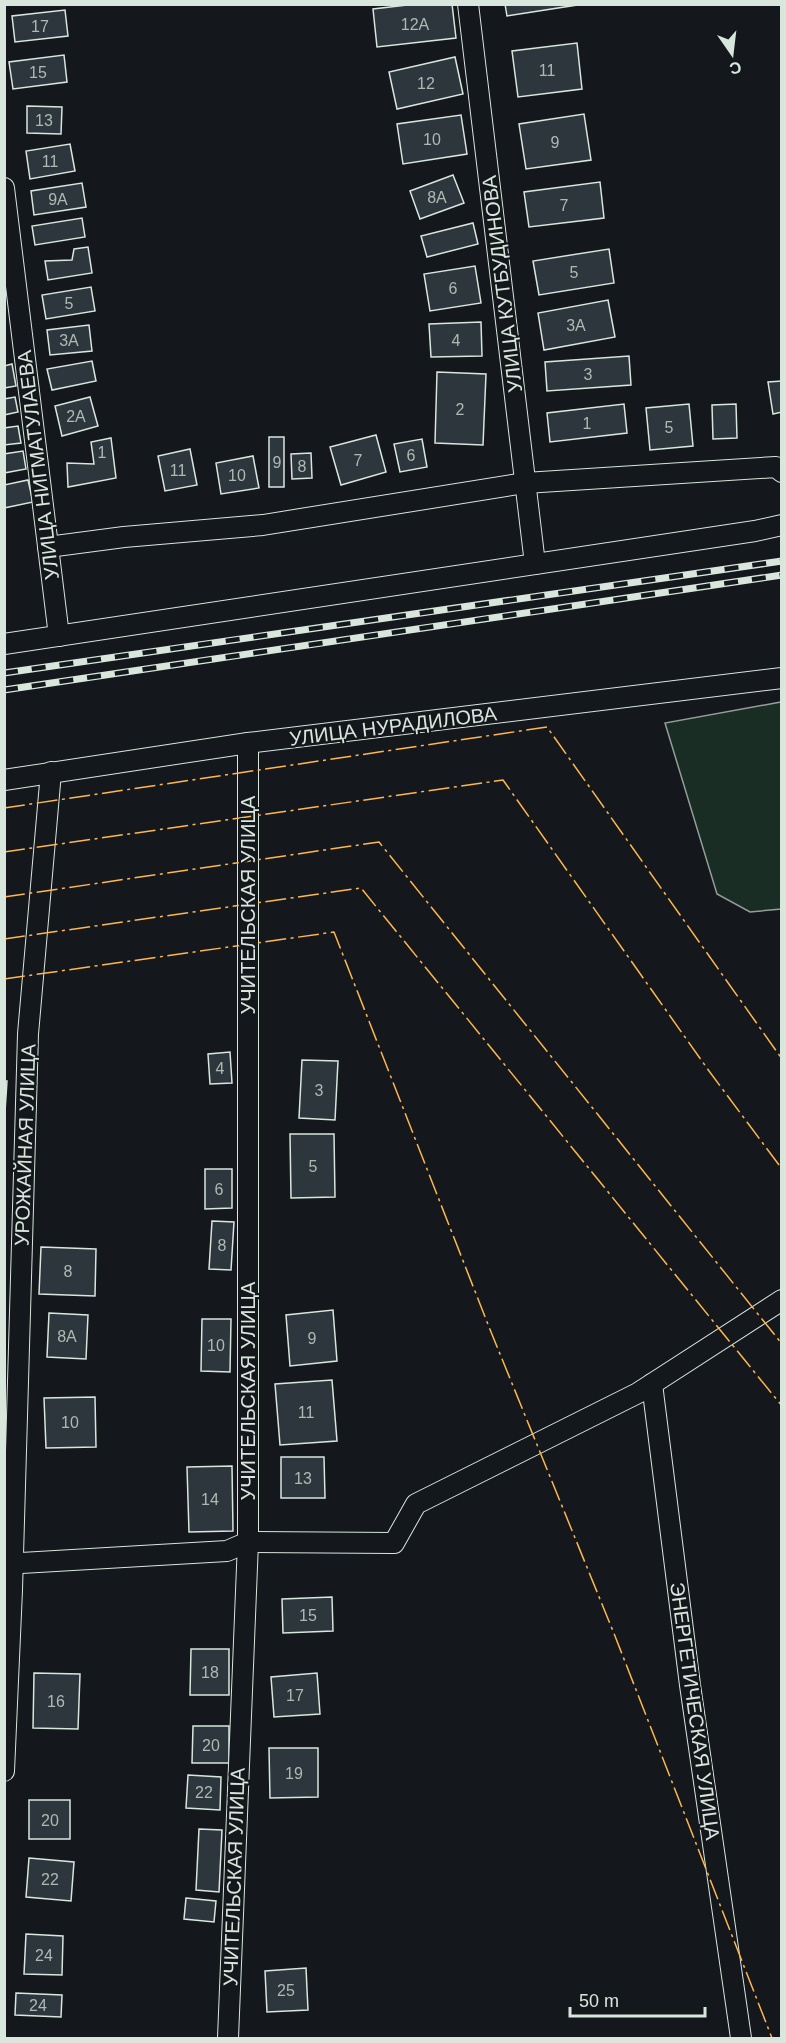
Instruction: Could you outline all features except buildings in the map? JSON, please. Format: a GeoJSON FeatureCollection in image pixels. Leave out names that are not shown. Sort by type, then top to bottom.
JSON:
{"type":"FeatureCollection","features":[{"type":"Feature","properties":{"kind":"street","name":"УЛИЦА КУТБУДИНОВА"},"geometry":{"type":"LineString","coordinates":[[468,4],[535,564]]}},
{"type":"Feature","properties":{"kind":"street","name":"УЛИЦА НИГМАТУЛАЕВА"},"geometry":{"type":"LineString","coordinates":[[4,188],[59,636]]}},
{"type":"Feature","properties":{"kind":"street"},"geometry":{"type":"LineString","coordinates":[[48,547],[124,537],[264,525],[525,483],[776,467],[782,472]]}},
{"type":"Feature","properties":{"kind":"street"},"geometry":{"type":"LineString","coordinates":[[4,644],[755,531],[782,525]]}},
{"type":"Feature","properties":{"kind":"street","name":"УЛИЦА НУРАДИЛОВА"},"geometry":{"type":"LineString","coordinates":[[4,780],[248,743],[782,678]]}},
{"type":"Feature","properties":{"kind":"street","name":"УЧИТЕЛЬСКАЯ УЛИЦА"},"geometry":{"type":"LineString","coordinates":[[228,2038],[248,1542],[248,743]]}},
{"type":"Feature","properties":{"kind":"street","name":"УРОЖАЙНАЯ УЛИЦА"},"geometry":{"type":"LineString","coordinates":[[4,1771],[28,1034],[51,772]]}},
{"type":"Feature","properties":{"kind":"street"},"geometry":{"type":"LineString","coordinates":[[9,1564],[227,1551],[248,1542],[394,1543],[416,1504],[638,1393],[782,1300]]}},
{"type":"Feature","properties":{"kind":"street","name":"ЭНЕРГЕТИЧЕСКАЯ УЛИЦА"},"geometry":{"type":"LineString","coordinates":[[652,1384],[690,1685],[741,2038]]}},
{"type":"Feature","properties":{"kind":"green space"},"geometry":{"type":"Polygon","coordinates":[[[781,702],[781,909],[750,912],[717,894],[665,723],[781,702]]]}},
{"type":"Feature","properties":{"kind":"railway"},"geometry":{"type":"LineString","coordinates":[[4,673],[782,561]]}},
{"type":"Feature","properties":{"kind":"railway"},"geometry":{"type":"LineString","coordinates":[[4,690],[782,575]]}},
{"type":"Feature","properties":{"kind":"power"},"geometry":{"type":"LineString","coordinates":[[4,808],[547,727],[782,1059]]}},
{"type":"Feature","properties":{"kind":"power"},"geometry":{"type":"LineString","coordinates":[[4,852],[503,780],[709,1071],[782,1169]]}},
{"type":"Feature","properties":{"kind":"power"},"geometry":{"type":"LineString","coordinates":[[4,897],[379,842],[782,1344]]}},
{"type":"Feature","properties":{"kind":"power"},"geometry":{"type":"LineString","coordinates":[[4,939],[361,888],[782,1406]]}},
{"type":"Feature","properties":{"kind":"power"},"geometry":{"type":"LineString","coordinates":[[4,979],[334,932],[489,1327],[615,1636],[772,2038]]}}]}
